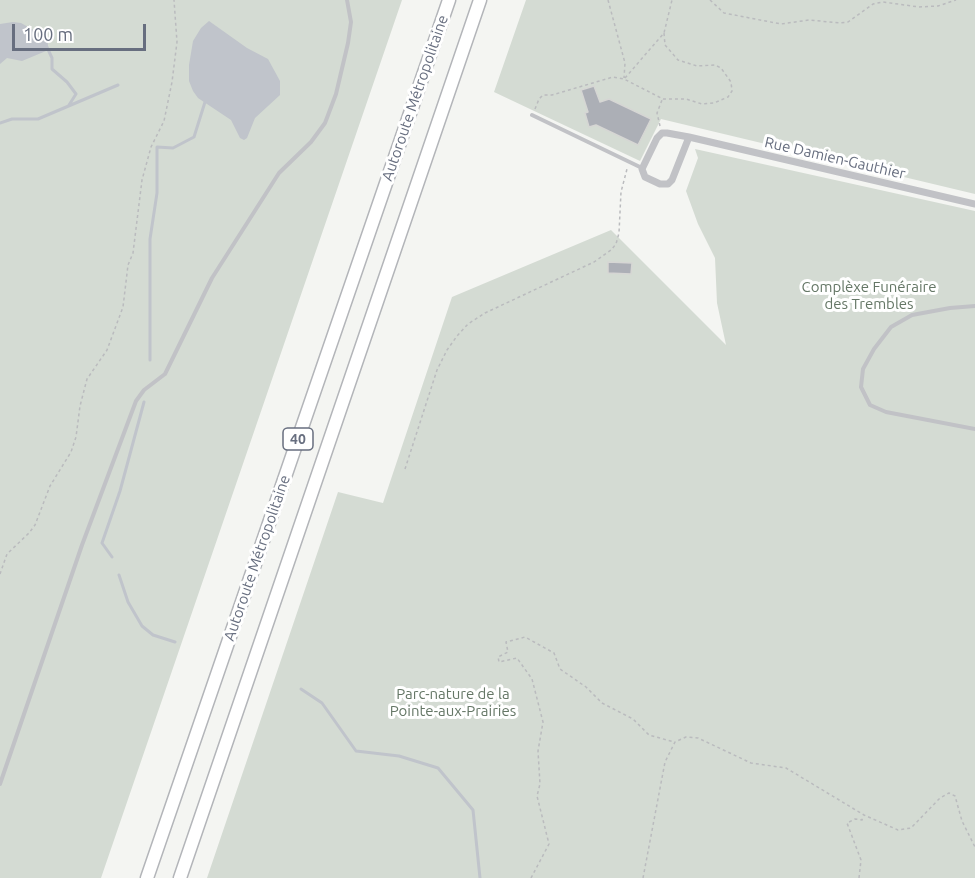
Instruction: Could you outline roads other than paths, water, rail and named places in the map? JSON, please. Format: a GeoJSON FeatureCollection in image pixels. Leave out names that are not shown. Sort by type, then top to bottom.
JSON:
{"type":"FeatureCollection","features":[{"type":"Feature","properties":{"kind":"highway","name":"Autoroute Métropolitaine"},"geometry":{"type":"LineString","coordinates":[[147,878],[449,0]]}},
{"type":"Feature","properties":{"kind":"highway","name":"Autoroute Métropolitaine"},"geometry":{"type":"LineString","coordinates":[[180,878],[480,0]]}},
{"type":"Feature","properties":{"kind":"street","name":"Rue Damien-Gauthier"},"geometry":{"type":"LineString","coordinates":[[642,169],[657,138],[662,133],[689,137],[975,204]]}},
{"type":"Feature","properties":{"kind":"street"},"geometry":{"type":"LineString","coordinates":[[642,169],[645,177],[660,184],[668,184],[678,168],[689,137]]}},
{"type":"Feature","properties":{"kind":"lane"},"geometry":{"type":"LineString","coordinates":[[0,784],[82,545],[136,401],[144,390],[165,374],[212,278],[279,173],[311,142],[325,123],[336,94],[348,43],[351,22],[347,0]]}},
{"type":"Feature","properties":{"kind":"lane"},"geometry":{"type":"LineString","coordinates":[[532,115],[642,169]]}},
{"type":"Feature","properties":{"kind":"lane"},"geometry":{"type":"LineString","coordinates":[[975,306],[912,315],[891,327],[874,349],[863,369],[861,387],[870,405],[886,412],[975,429]]}},
{"type":"Feature","properties":{"kind":"waterway"},"geometry":{"type":"LineString","coordinates":[[46,45],[52,58],[52,69],[67,82],[76,94],[69,105]]}},
{"type":"Feature","properties":{"kind":"waterway"},"geometry":{"type":"LineString","coordinates":[[0,123],[12,119],[38,119],[118,85]]}},
{"type":"Feature","properties":{"kind":"waterway"},"geometry":{"type":"LineString","coordinates":[[150,360],[150,239],[157,193],[157,147],[173,148],[194,137],[205,102]]}},
{"type":"Feature","properties":{"kind":"waterway"},"geometry":{"type":"LineString","coordinates":[[112,557],[102,543],[120,491],[144,402]]}},
{"type":"Feature","properties":{"kind":"waterway"},"geometry":{"type":"LineString","coordinates":[[119,575],[128,602],[142,626],[153,635],[175,642]]}},
{"type":"Feature","properties":{"kind":"waterway"},"geometry":{"type":"LineString","coordinates":[[301,689],[322,703],[356,751],[399,756],[438,768],[473,810],[480,878]]}},
{"type":"Feature","properties":{"kind":"park label","name":"Complèxe Funéraire des Trembles"},"geometry":{"type":"Point","coordinates":[869,296]}},
{"type":"Feature","properties":{"kind":"park label","name":"Parc-nature de la Pointe-aux-Prairies"},"geometry":{"type":"Point","coordinates":[453,702]}}]}
